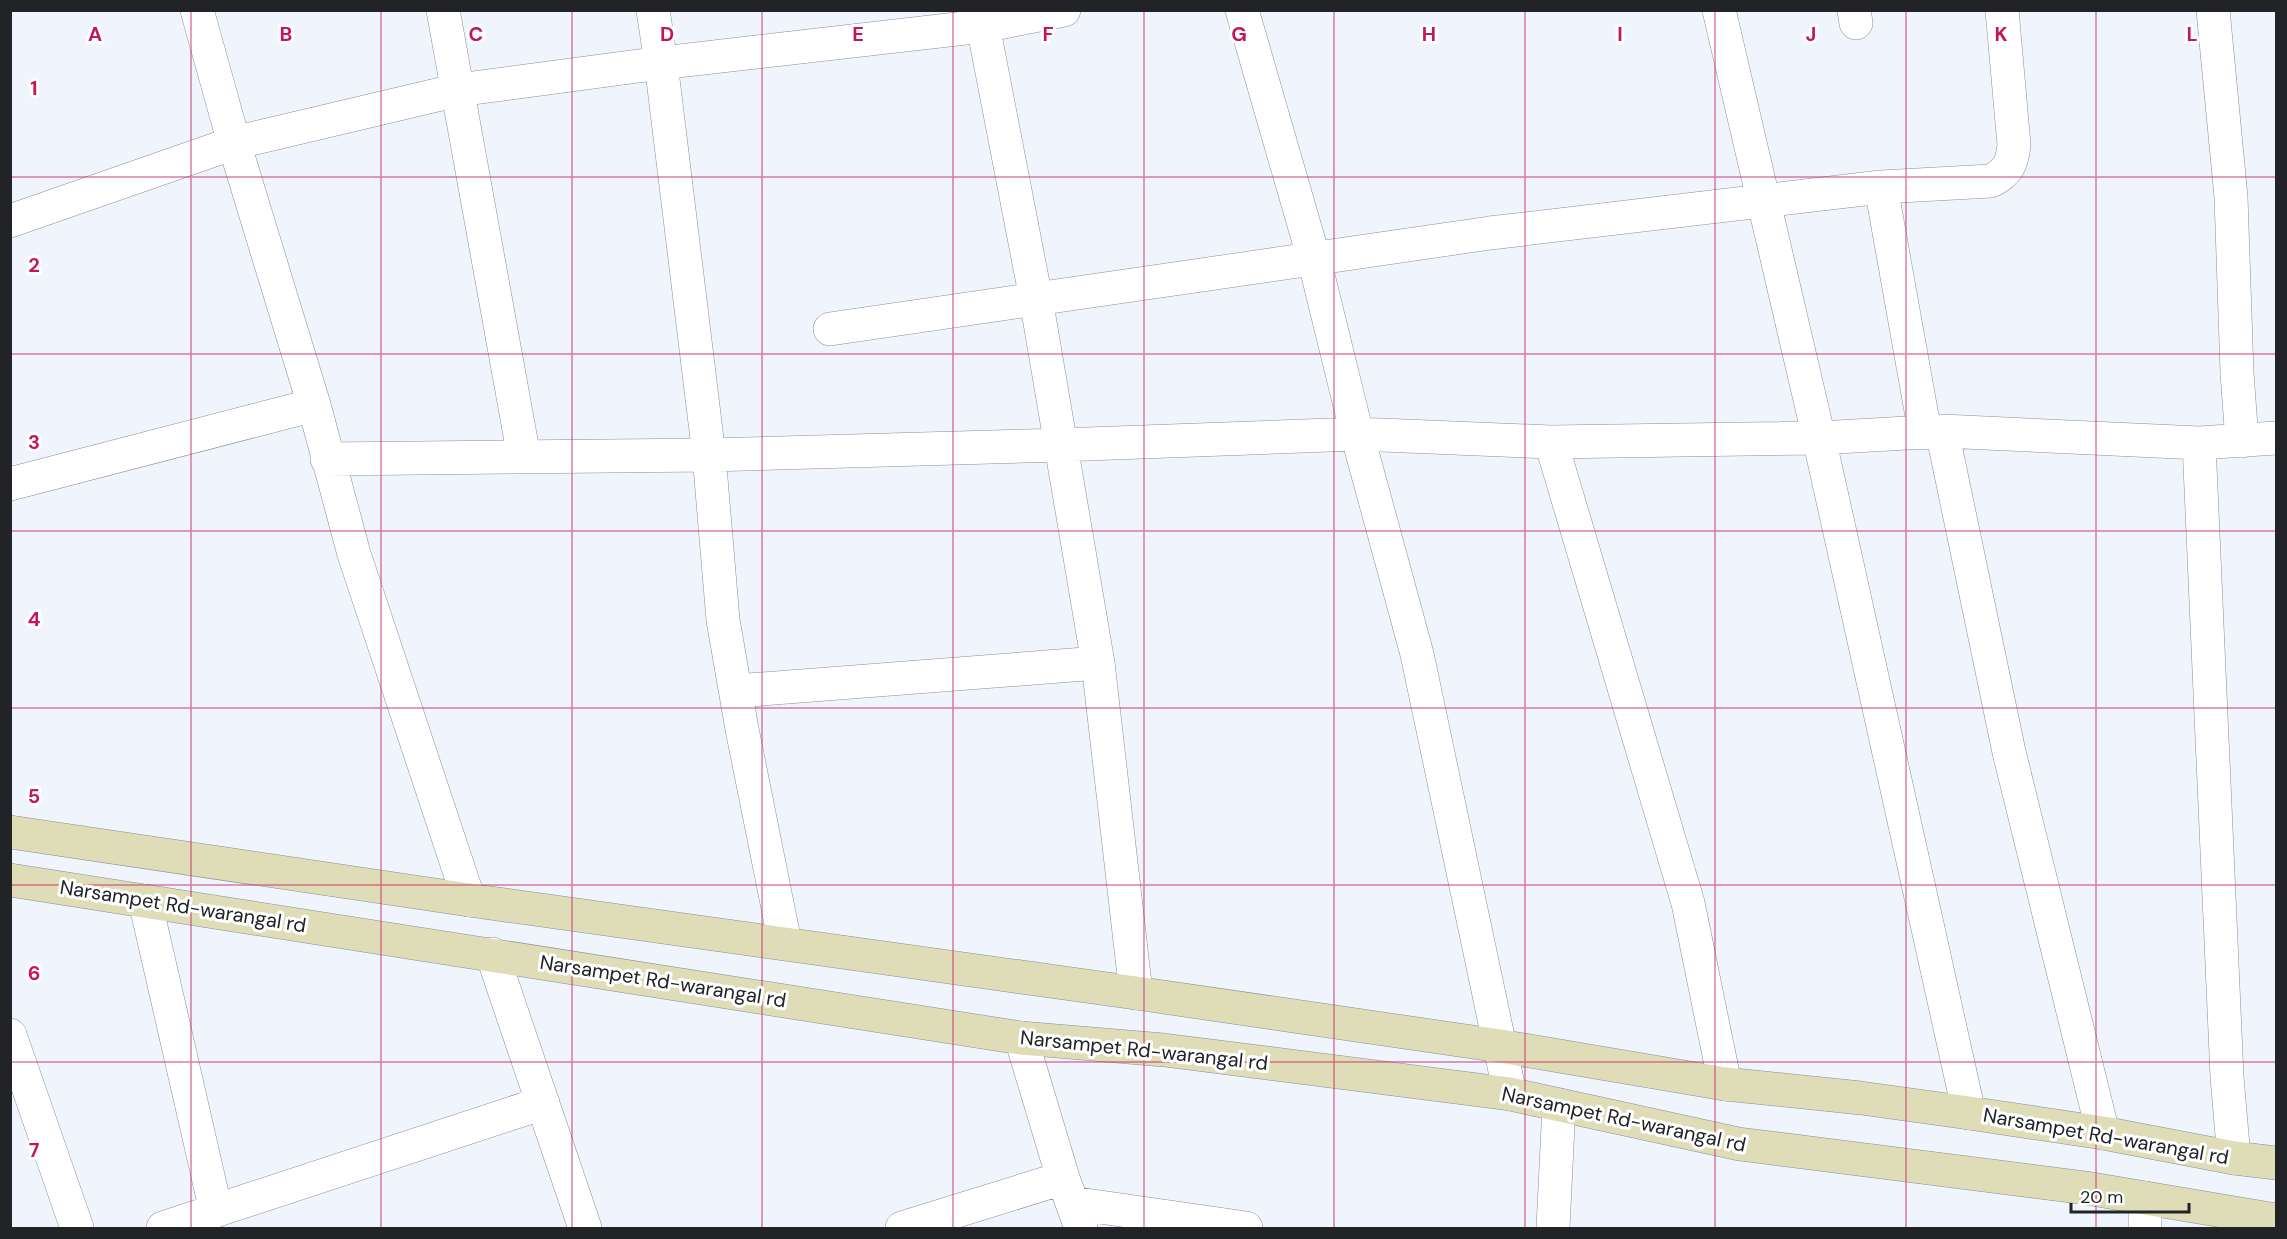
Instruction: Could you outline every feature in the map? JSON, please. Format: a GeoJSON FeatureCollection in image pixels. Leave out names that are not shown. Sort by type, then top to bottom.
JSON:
{"type":"FeatureCollection","features":[{"type":"Feature","properties":{"kind":"main road","name":"Narsampet Rd-warangal rd"},"geometry":{"type":"LineString","coordinates":[[10,832],[469,900],[1500,1046],[1725,1084],[1861,1098],[1969,1113],[2103,1133],[2234,1158],[2277,1163]]}},
{"type":"Feature","properties":{"kind":"main road","name":"Narsampet Rd-warangal rd"},"geometry":{"type":"LineString","coordinates":[[10,880],[1021,1038],[1164,1050],[1510,1094],[1739,1144],[2086,1188],[2145,1213],[2277,1220]]}},
{"type":"Feature","properties":{"kind":"street"},"geometry":{"type":"LineString","coordinates":[[197,10],[234,143],[314,405],[354,554],[469,900]]}},
{"type":"Feature","properties":{"kind":"street"},"geometry":{"type":"LineString","coordinates":[[443,10],[524,457]]}},
{"type":"Feature","properties":{"kind":"street"},"geometry":{"type":"LineString","coordinates":[[653,10],[709,455],[723,620],[785,943]]}},
{"type":"Feature","properties":{"kind":"street"},"geometry":{"type":"LineString","coordinates":[[10,221],[234,143],[458,90],[982,18],[1064,10]]}},
{"type":"Feature","properties":{"kind":"street"},"geometry":{"type":"LineString","coordinates":[[1242,10],[1314,259],[1357,434],[1417,654],[1510,1094]]}},
{"type":"Feature","properties":{"kind":"street"},"geometry":{"type":"LineString","coordinates":[[1719,10],[1819,438],[1969,1113]]}},
{"type":"Feature","properties":{"kind":"street"},"geometry":{"type":"LineString","coordinates":[[830,329],[1490,233],[1881,187],[1991,181],[2003,174],[2012,163],[2014,145],[2002,10]]}},
{"type":"Feature","properties":{"kind":"street"},"geometry":{"type":"LineString","coordinates":[[2213,10],[2231,197],[2237,373],[2242,441]]}},
{"type":"Feature","properties":{"kind":"street"},"geometry":{"type":"LineString","coordinates":[[982,18],[1036,299],[1098,663],[1136,993]]}},
{"type":"Feature","properties":{"kind":"street"},"geometry":{"type":"LineString","coordinates":[[1881,187],[1933,432],[2103,1133]]}},
{"type":"Feature","properties":{"kind":"street"},"geometry":{"type":"LineString","coordinates":[[10,484],[314,405]]}},
{"type":"Feature","properties":{"kind":"street"},"geometry":{"type":"LineString","coordinates":[[327,459],[709,455],[1357,434],[1551,442],[1819,438],[1933,432],[2199,443],[2277,438]]}},
{"type":"Feature","properties":{"kind":"street"},"geometry":{"type":"LineString","coordinates":[[1551,442],[1688,903],[1725,1084]]}},
{"type":"Feature","properties":{"kind":"street"},"geometry":{"type":"LineString","coordinates":[[2199,443],[2227,1077],[2234,1158]]}},
{"type":"Feature","properties":{"kind":"street"},"geometry":{"type":"LineString","coordinates":[[736,691],[1098,663]]}},
{"type":"Feature","properties":{"kind":"street"},"geometry":{"type":"LineString","coordinates":[[145,901],[216,1211]]}},
{"type":"Feature","properties":{"kind":"street"},"geometry":{"type":"LineString","coordinates":[[492,954],[585,1228]]}},
{"type":"Feature","properties":{"kind":"street"},"geometry":{"type":"LineString","coordinates":[[10,1035],[66,1226]]}},
{"type":"Feature","properties":{"kind":"street"},"geometry":{"type":"LineString","coordinates":[[1021,1038],[1072,1203]]}},
{"type":"Feature","properties":{"kind":"street"},"geometry":{"type":"LineString","coordinates":[[163,1228],[543,1102]]}},
{"type":"Feature","properties":{"kind":"street"},"geometry":{"type":"LineString","coordinates":[[1553,1228],[1559,1105]]}},
{"type":"Feature","properties":{"kind":"street"},"geometry":{"type":"LineString","coordinates":[[902,1228],[1072,1203],[1246,1228]]}}]}
